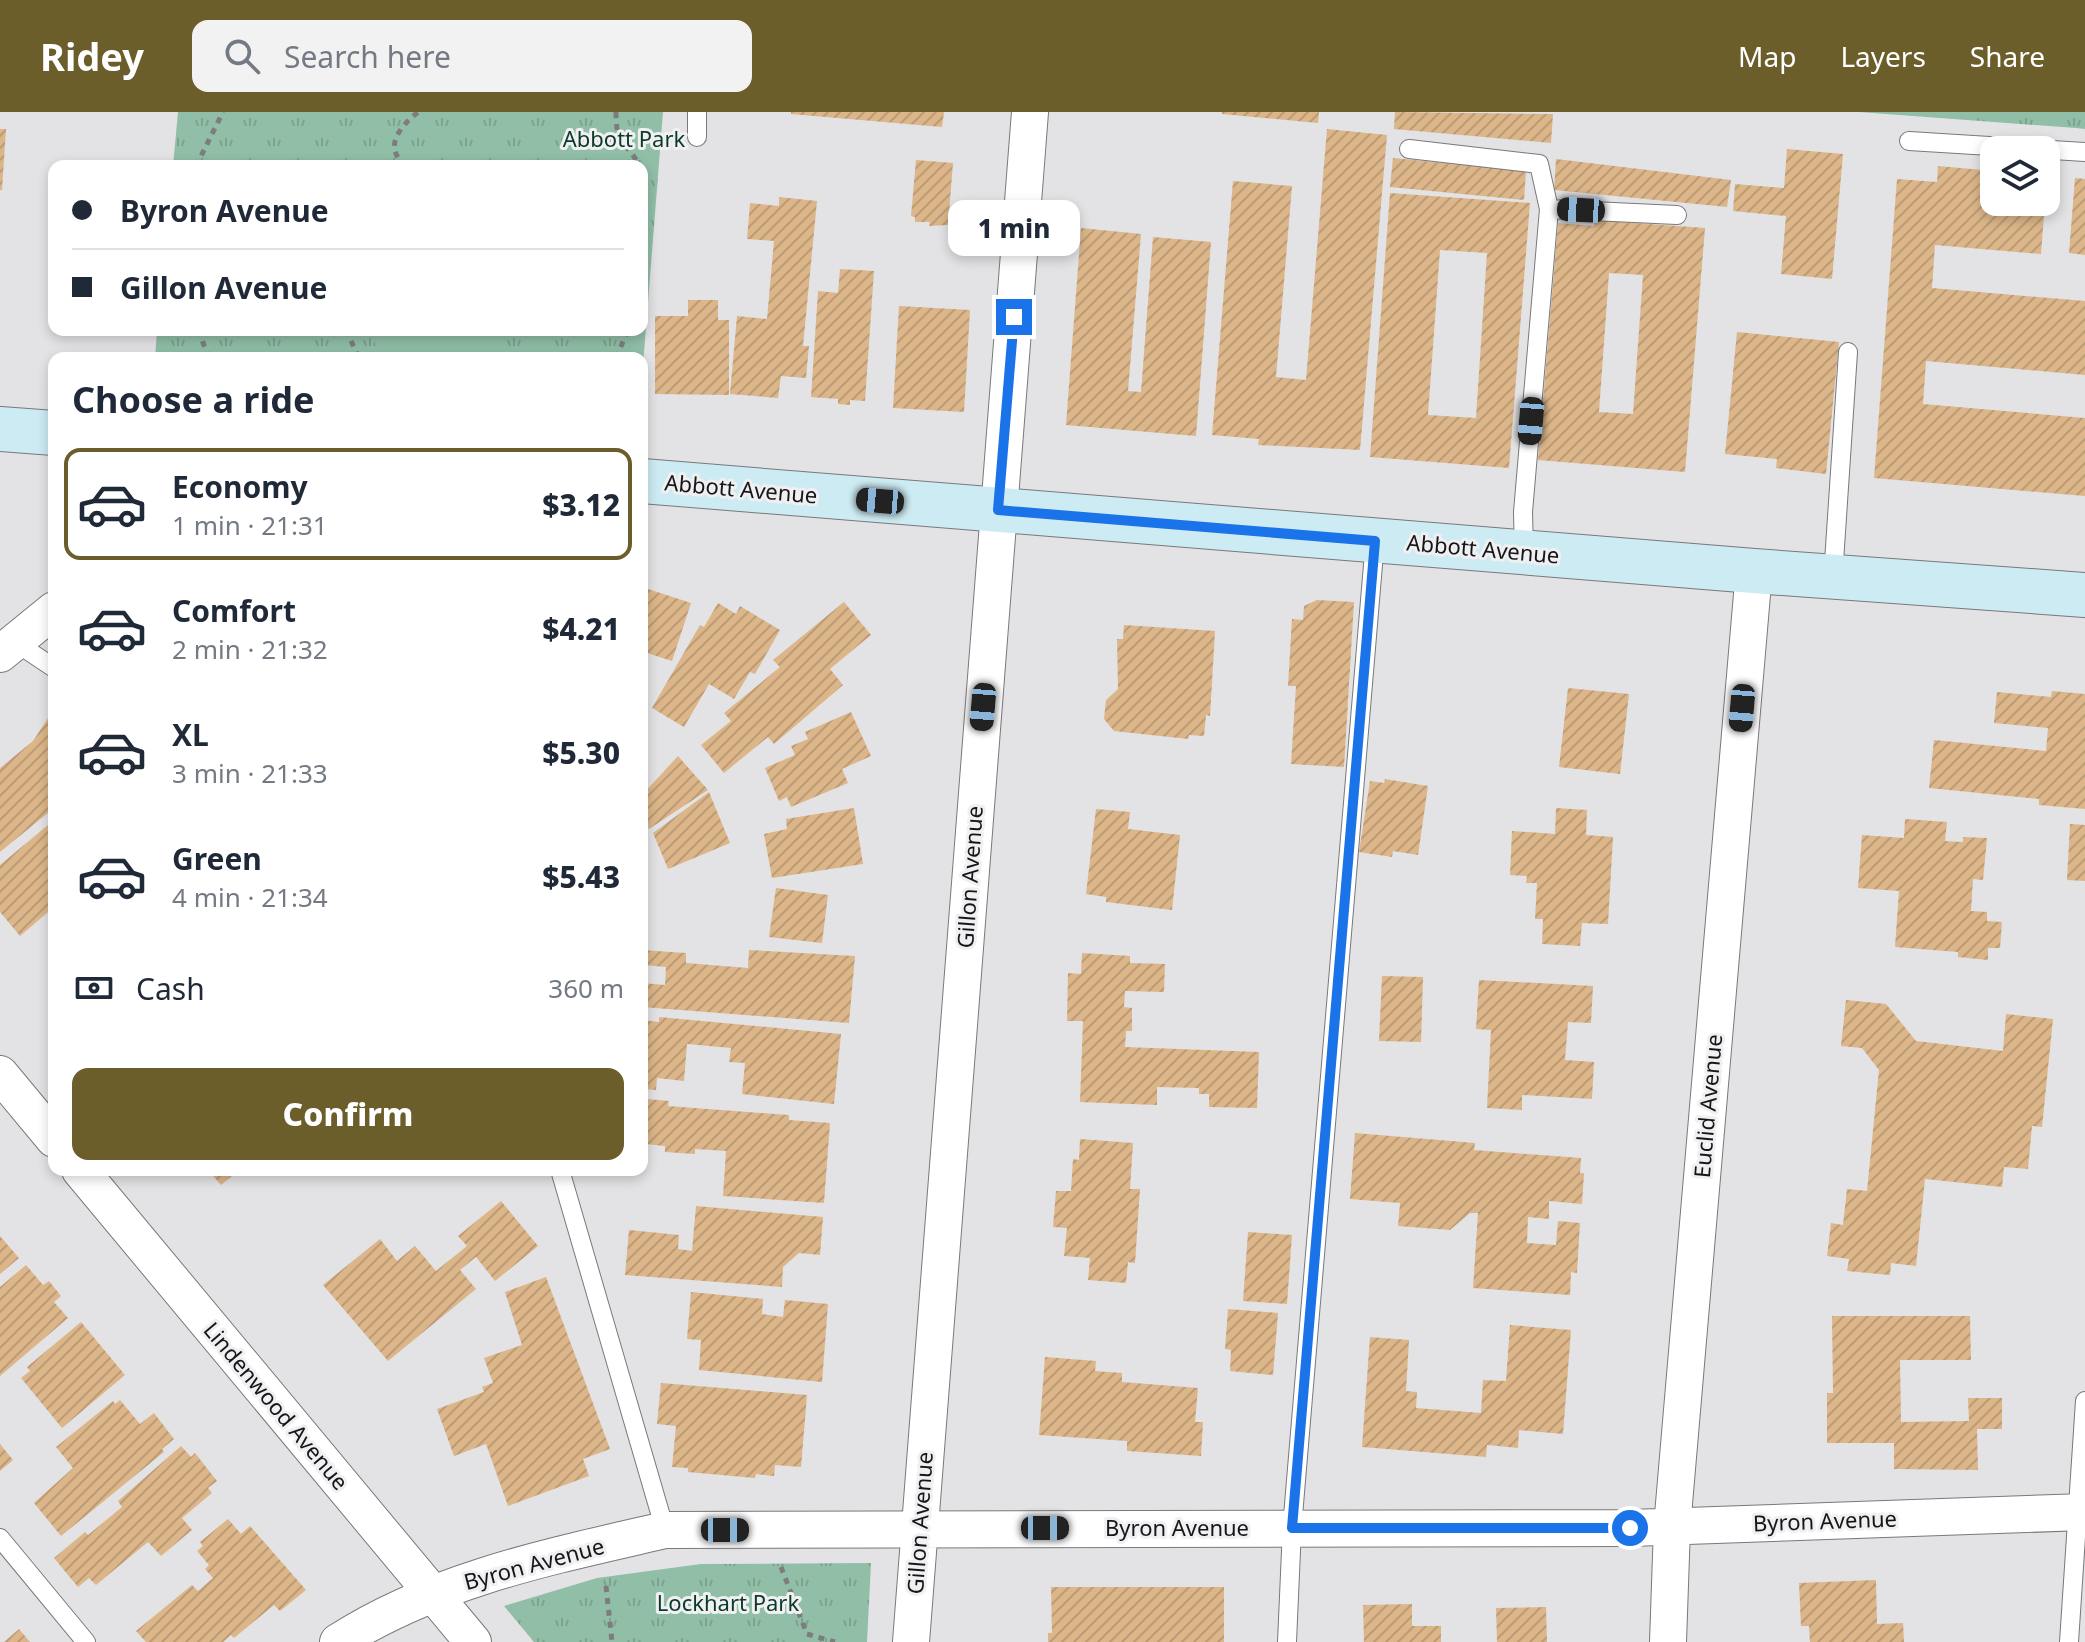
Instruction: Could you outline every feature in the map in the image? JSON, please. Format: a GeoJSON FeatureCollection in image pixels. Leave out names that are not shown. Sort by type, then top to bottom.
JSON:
{"type":"FeatureCollection","features":[{"type":"Feature","properties":{"kind":"street","name":"Gillon Avenue"},"geometry":{"type":"LineString","coordinates":[[911,1642],[1030,112]]}},
{"type":"Feature","properties":{"kind":"street"},"geometry":{"type":"LineString","coordinates":[[0,429],[48,433]]}},
{"type":"Feature","properties":{"kind":"street","name":"Abbott Avenue"},"geometry":{"type":"LineString","coordinates":[[648,481],[2085,595]]}},
{"type":"Feature","properties":{"kind":"street","name":"Euclid Avenue"},"geometry":{"type":"LineString","coordinates":[[1668,1642],[1672,1527],[1754,571]]}},
{"type":"Feature","properties":{"kind":"street"},"geometry":{"type":"LineString","coordinates":[[7,648],[48,615]]}},
{"type":"Feature","properties":{"kind":"street"},"geometry":{"type":"LineString","coordinates":[[0,1074],[48,1132]]}},
{"type":"Feature","properties":{"kind":"street","name":"Lindenwood Avenue"},"geometry":{"type":"LineString","coordinates":[[85,1176],[473,1642]]}},
{"type":"Feature","properties":{"kind":"street","name":"Byron Avenue"},"geometry":{"type":"LineString","coordinates":[[338,1642],[432,1593],[551,1556],[665,1530],[1672,1527],[2081,1512]]}},
{"type":"Feature","properties":{"kind":"lane"},"geometry":{"type":"LineString","coordinates":[[697,112],[697,137]]}},
{"type":"Feature","properties":{"kind":"lane"},"geometry":{"type":"LineString","coordinates":[[1909,141],[2085,152]]}},
{"type":"Feature","properties":{"kind":"lane"},"geometry":{"type":"LineString","coordinates":[[1409,149],[1539,164],[1549,209],[1523,512],[1524,553]]}},
{"type":"Feature","properties":{"kind":"lane"},"geometry":{"type":"LineString","coordinates":[[1549,209],[1677,215]]}},
{"type":"Feature","properties":{"kind":"lane"},"geometry":{"type":"LineString","coordinates":[[1833,577],[1848,352]]}},
{"type":"Feature","properties":{"kind":"lane"},"geometry":{"type":"LineString","coordinates":[[1287,1642],[1292,1528],[1375,541]]}},
{"type":"Feature","properties":{"kind":"lane"},"geometry":{"type":"LineString","coordinates":[[7,648],[48,665]]}},
{"type":"Feature","properties":{"kind":"lane"},"geometry":{"type":"LineString","coordinates":[[562,1176],[665,1530]]}},
{"type":"Feature","properties":{"kind":"lane"},"geometry":{"type":"LineString","coordinates":[[2069,1642],[2081,1512],[2085,1401]]}},
{"type":"Feature","properties":{"kind":"lane"},"geometry":{"type":"LineString","coordinates":[[0,1538],[86,1642]]}},
{"type":"Feature","properties":{"kind":"path"},"geometry":{"type":"LineString","coordinates":[[199,160],[223,112]]}},
{"type":"Feature","properties":{"kind":"path"},"geometry":{"type":"LineString","coordinates":[[401,160],[396,154],[395,138],[398,130],[418,112]]}},
{"type":"Feature","properties":{"kind":"path"},"geometry":{"type":"LineString","coordinates":[[616,112],[616,132],[634,160]]}},
{"type":"Feature","properties":{"kind":"path"},"geometry":{"type":"LineString","coordinates":[[781,1567],[807,1634]]}},
{"type":"Feature","properties":{"kind":"path"},"geometry":{"type":"LineString","coordinates":[[606,1586],[612,1642]]}},
{"type":"Feature","properties":{"kind":"path"},"geometry":{"type":"LineString","coordinates":[[800,1642],[807,1634]]}},
{"type":"Feature","properties":{"kind":"path"},"geometry":{"type":"LineString","coordinates":[[807,1634],[835,1642]]}},
{"type":"Feature","properties":{"kind":"green space","name":"Abbott Park"},"geometry":{"type":"Polygon","coordinates":[[[178,112],[663,112],[648,302],[648,160],[174,160],[178,112]]]}},
{"type":"Feature","properties":{"kind":"green space"},"geometry":{"type":"Polygon","coordinates":[[[1859,112],[2085,112],[2085,129],[2076,128],[1859,112]]]}},
{"type":"Feature","properties":{"kind":"green space","name":"Abbott Park"},"geometry":{"type":"Polygon","coordinates":[[[157,336],[645,336],[644,352],[155,352],[157,336]]]}},
{"type":"Feature","properties":{"kind":"green space"},"geometry":{"type":"Polygon","coordinates":[[[372,336],[515,336],[481,352],[379,352],[372,336]]]}},
{"type":"Feature","properties":{"kind":"green space","name":"Lockhart Park"},"geometry":{"type":"Polygon","coordinates":[[[871,1563],[867,1642],[534,1642],[504,1606],[597,1578],[701,1564],[871,1563]]]}},
{"type":"Feature","properties":{"kind":"building"},"geometry":{"type":"Polygon","coordinates":[[[791,112],[944,112],[942,127],[791,112]]]}},
{"type":"Feature","properties":{"kind":"building"},"geometry":{"type":"Polygon","coordinates":[[[1222,112],[1319,112],[1318,123],[1222,112]]]}},
{"type":"Feature","properties":{"kind":"building"},"geometry":{"type":"Polygon","coordinates":[[[1395,112],[1553,114],[1551,143],[1394,129],[1395,112]]]}},
{"type":"Feature","properties":{"kind":"building"},"geometry":{"type":"Polygon","coordinates":[[[0,129],[6,129],[2,190],[0,190],[0,129]]]}},
{"type":"Feature","properties":{"kind":"building"},"geometry":{"type":"Polygon","coordinates":[[[1327,129],[1387,135],[1360,450],[1258,445],[1259,439],[1212,435],[1233,181],[1292,186],[1276,377],[1306,380],[1327,129]]]}},
{"type":"Feature","properties":{"kind":"building"},"geometry":{"type":"Polygon","coordinates":[[[1787,149],[1843,154],[1832,279],[1781,274],[1786,216],[1733,211],[1735,184],[1784,188],[1787,149]]]}},
{"type":"Feature","properties":{"kind":"building"},"geometry":{"type":"Polygon","coordinates":[[[1393,158],[1526,171],[1524,200],[1390,187],[1393,158]]]}},
{"type":"Feature","properties":{"kind":"building"},"geometry":{"type":"Polygon","coordinates":[[[1556,159],[1731,180],[1727,207],[1554,190],[1556,159]]]}},
{"type":"Feature","properties":{"kind":"building"},"geometry":{"type":"Polygon","coordinates":[[[916,160],[953,163],[948,225],[929,226],[930,222],[915,222],[915,217],[911,216],[916,160]]]}},
{"type":"Feature","properties":{"kind":"building"},"geometry":{"type":"Polygon","coordinates":[[[1938,166],[1980,170],[1980,216],[2044,216],[2041,254],[1935,245],[1932,288],[2085,301],[2085,375],[1926,361],[1923,404],[2085,418],[2085,496],[1874,478],[1897,179],[1937,182],[1938,166]]]}},
{"type":"Feature","properties":{"kind":"building"},"geometry":{"type":"Polygon","coordinates":[[[2075,178],[2085,179],[2085,255],[2069,253],[2075,178]]]}},
{"type":"Feature","properties":{"kind":"building"},"geometry":{"type":"Polygon","coordinates":[[[1390,193],[1530,203],[1509,468],[1370,457],[1390,193]],[[1440,250],[1428,415],[1476,418],[1487,253],[1440,250]]]}},
{"type":"Feature","properties":{"kind":"building"},"geometry":{"type":"Polygon","coordinates":[[[779,197],[817,201],[803,346],[809,346],[806,378],[781,376],[778,398],[730,394],[737,316],[767,319],[774,241],[747,239],[750,203],[779,206],[779,197]]]}},
{"type":"Feature","properties":{"kind":"building"},"geometry":{"type":"Polygon","coordinates":[[[1594,220],[1705,228],[1685,472],[1538,460],[1558,223],[1594,226],[1594,220]],[[1609,273],[1599,412],[1633,414],[1643,275],[1609,273]]]}},
{"type":"Feature","properties":{"kind":"building"},"geometry":{"type":"Polygon","coordinates":[[[1081,228],[1141,234],[1128,391],[1141,392],[1153,237],[1211,242],[1196,436],[1066,425],[1081,228]]]}},
{"type":"Feature","properties":{"kind":"building"},"geometry":{"type":"Polygon","coordinates":[[[840,269],[874,271],[865,401],[850,400],[850,405],[838,404],[838,399],[811,397],[818,291],[838,293],[840,269]]]}},
{"type":"Feature","properties":{"kind":"building"},"geometry":{"type":"Polygon","coordinates":[[[688,300],[718,300],[718,320],[729,320],[729,395],[655,394],[655,316],[688,316],[688,300]]]}},
{"type":"Feature","properties":{"kind":"building"},"geometry":{"type":"Polygon","coordinates":[[[899,306],[970,310],[964,412],[893,408],[899,306]]]}},
{"type":"Feature","properties":{"kind":"building"},"geometry":{"type":"Polygon","coordinates":[[[1737,332],[1839,342],[1826,474],[1776,468],[1777,459],[1725,454],[1737,332]]]}},
{"type":"Feature","properties":{"kind":"building"},"geometry":{"type":"Polygon","coordinates":[[[648,589],[691,603],[672,661],[648,653],[648,589]]]}},
{"type":"Feature","properties":{"kind":"building"},"geometry":{"type":"Polygon","coordinates":[[[1317,600],[1354,602],[1344,767],[1291,764],[1296,686],[1288,686],[1292,619],[1303,620],[1304,606],[1317,600]]]}},
{"type":"Feature","properties":{"kind":"building"},"geometry":{"type":"Polygon","coordinates":[[[844,602],[871,635],[830,669],[843,685],[774,744],[768,737],[724,773],[701,745],[731,721],[724,713],[780,667],[773,660],[844,602]]]}},
{"type":"Feature","properties":{"kind":"building"},"geometry":{"type":"Polygon","coordinates":[[[718,603],[736,614],[740,606],[780,630],[755,674],[750,672],[734,699],[709,684],[684,727],[652,708],[700,625],[704,627],[718,603]]]}},
{"type":"Feature","properties":{"kind":"building"},"geometry":{"type":"Polygon","coordinates":[[[1124,625],[1215,631],[1210,716],[1206,715],[1204,736],[1189,735],[1188,739],[1114,731],[1104,719],[1106,700],[1118,689],[1117,639],[1123,639],[1124,625]]]}},
{"type":"Feature","properties":{"kind":"building"},"geometry":{"type":"Polygon","coordinates":[[[1568,688],[1629,694],[1620,774],[1559,767],[1568,688]]]}},
{"type":"Feature","properties":{"kind":"building"},"geometry":{"type":"Polygon","coordinates":[[[2052,691],[2085,694],[2085,809],[2039,805],[2039,799],[1929,788],[1934,740],[2046,751],[2048,728],[1994,723],[1997,692],[2051,697],[2052,691]]]}},
{"type":"Feature","properties":{"kind":"building"},"geometry":{"type":"Polygon","coordinates":[[[851,712],[871,756],[842,769],[848,783],[791,807],[787,797],[779,801],[765,768],[795,755],[791,746],[808,739],[805,732],[851,712]]]}},
{"type":"Feature","properties":{"kind":"building"},"geometry":{"type":"Polygon","coordinates":[[[48,718],[48,813],[0,852],[0,768],[33,741],[48,718]]]}},
{"type":"Feature","properties":{"kind":"building"},"geometry":{"type":"Polygon","coordinates":[[[678,756],[708,790],[649,829],[648,788],[678,756]]]}},
{"type":"Feature","properties":{"kind":"building"},"geometry":{"type":"Polygon","coordinates":[[[1385,779],[1428,786],[1418,855],[1393,851],[1392,857],[1359,852],[1370,781],[1384,783],[1385,779]]]}},
{"type":"Feature","properties":{"kind":"building"},"geometry":{"type":"Polygon","coordinates":[[[709,792],[730,843],[668,869],[653,833],[709,792]]]}},
{"type":"Feature","properties":{"kind":"building"},"geometry":{"type":"Polygon","coordinates":[[[854,808],[863,864],[772,878],[764,834],[787,829],[786,819],[854,808]]]}},
{"type":"Feature","properties":{"kind":"building"},"geometry":{"type":"Polygon","coordinates":[[[1556,808],[1587,810],[1586,835],[1613,837],[1608,924],[1582,923],[1580,946],[1542,944],[1543,919],[1535,919],[1537,883],[1526,883],[1527,876],[1510,875],[1512,831],[1555,834],[1556,808]]]}},
{"type":"Feature","properties":{"kind":"building"},"geometry":{"type":"Polygon","coordinates":[[[1096,809],[1130,812],[1128,829],[1180,835],[1172,910],[1106,902],[1106,897],[1086,894],[1096,809]]]}},
{"type":"Feature","properties":{"kind":"building"},"geometry":{"type":"Polygon","coordinates":[[[1905,819],[1947,822],[1945,841],[1963,842],[1963,837],[1987,838],[1983,880],[1973,879],[1971,911],[1987,912],[1987,921],[2002,922],[2000,948],[1988,948],[1988,960],[1958,957],[1958,952],[1895,947],[1899,891],[1858,888],[1862,835],[1904,838],[1905,819]]]}},
{"type":"Feature","properties":{"kind":"building"},"geometry":{"type":"Polygon","coordinates":[[[2070,824],[2085,825],[2085,881],[2067,880],[2070,824]]]}},
{"type":"Feature","properties":{"kind":"building"},"geometry":{"type":"Polygon","coordinates":[[[48,825],[48,912],[20,936],[0,912],[0,865],[48,825]]]}},
{"type":"Feature","properties":{"kind":"building"},"geometry":{"type":"Polygon","coordinates":[[[776,888],[828,895],[822,943],[769,937],[776,888]]]}},
{"type":"Feature","properties":{"kind":"building"},"geometry":{"type":"Polygon","coordinates":[[[648,950],[686,953],[686,963],[748,968],[749,950],[855,956],[849,1023],[648,1007],[648,984],[665,985],[666,967],[648,966],[648,950]]]}},
{"type":"Feature","properties":{"kind":"building"},"geometry":{"type":"Polygon","coordinates":[[[1082,953],[1130,956],[1130,963],[1165,964],[1164,992],[1125,991],[1124,1007],[1132,1008],[1132,1031],[1126,1031],[1125,1047],[1259,1052],[1257,1108],[1209,1107],[1209,1094],[1199,1094],[1199,1088],[1157,1087],[1157,1105],[1080,1102],[1083,1021],[1067,1021],[1068,973],[1081,974],[1082,953]]]}},
{"type":"Feature","properties":{"kind":"building"},"geometry":{"type":"Polygon","coordinates":[[[1382,976],[1423,977],[1421,1042],[1379,1041],[1382,976]]]}},
{"type":"Feature","properties":{"kind":"building"},"geometry":{"type":"Polygon","coordinates":[[[1479,980],[1593,986],[1591,1023],[1568,1022],[1565,1060],[1594,1062],[1592,1099],[1522,1095],[1522,1110],[1487,1108],[1491,1030],[1476,1029],[1479,980]]]}},
{"type":"Feature","properties":{"kind":"building"},"geometry":{"type":"Polygon","coordinates":[[[1846,1000],[1886,1004],[1916,1041],[2003,1051],[2006,1014],[2053,1019],[2042,1127],[2032,1126],[2028,1169],[2004,1167],[2002,1187],[1925,1179],[1916,1266],[1891,1263],[1890,1275],[1847,1271],[1849,1259],[1827,1256],[1831,1223],[1843,1225],[1847,1189],[1867,1191],[1879,1070],[1862,1048],[1841,1046],[1846,1000]]]}},
{"type":"Feature","properties":{"kind":"building"},"geometry":{"type":"Polygon","coordinates":[[[659,1017],[841,1034],[834,1104],[742,1094],[745,1063],[729,1062],[731,1048],[687,1044],[684,1081],[657,1078],[656,1090],[648,1089],[648,1021],[659,1022],[659,1017]]]}},
{"type":"Feature","properties":{"kind":"building"},"geometry":{"type":"Polygon","coordinates":[[[648,1099],[669,1101],[668,1106],[789,1115],[789,1120],[830,1123],[824,1203],[723,1196],[726,1151],[695,1149],[695,1154],[665,1152],[665,1146],[648,1144],[648,1099]]]}},
{"type":"Feature","properties":{"kind":"building"},"geometry":{"type":"Polygon","coordinates":[[[1355,1133],[1475,1143],[1474,1150],[1581,1158],[1580,1173],[1584,1173],[1582,1204],[1549,1201],[1549,1219],[1528,1217],[1527,1243],[1556,1245],[1558,1221],[1580,1223],[1577,1273],[1571,1272],[1570,1295],[1473,1288],[1478,1213],[1470,1213],[1450,1230],[1398,1226],[1400,1203],[1350,1199],[1355,1133]]]}},
{"type":"Feature","properties":{"kind":"building"},"geometry":{"type":"Polygon","coordinates":[[[1080,1139],[1133,1143],[1130,1189],[1140,1189],[1135,1263],[1128,1262],[1126,1283],[1088,1280],[1090,1258],[1064,1256],[1067,1228],[1053,1227],[1056,1191],[1071,1191],[1073,1159],[1079,1160],[1080,1139]]]}},
{"type":"Feature","properties":{"kind":"building"},"geometry":{"type":"Polygon","coordinates":[[[213,1176],[232,1176],[221,1185],[213,1176]]]}},
{"type":"Feature","properties":{"kind":"building"},"geometry":{"type":"Polygon","coordinates":[[[501,1201],[538,1246],[495,1281],[476,1257],[460,1270],[476,1289],[388,1361],[323,1285],[380,1239],[397,1261],[415,1246],[436,1271],[467,1246],[458,1236],[501,1201]]]}},
{"type":"Feature","properties":{"kind":"building"},"geometry":{"type":"Polygon","coordinates":[[[696,1206],[823,1217],[820,1255],[799,1253],[783,1267],[782,1287],[625,1275],[629,1230],[679,1235],[678,1249],[692,1251],[696,1206]]]}},
{"type":"Feature","properties":{"kind":"building"},"geometry":{"type":"Polygon","coordinates":[[[1248,1232],[1292,1235],[1287,1304],[1243,1301],[1248,1232]]]}},
{"type":"Feature","properties":{"kind":"building"},"geometry":{"type":"Polygon","coordinates":[[[0,1236],[19,1258],[0,1274],[0,1236]]]}},
{"type":"Feature","properties":{"kind":"building"},"geometry":{"type":"Polygon","coordinates":[[[26,1265],[43,1285],[49,1281],[61,1296],[54,1302],[68,1318],[0,1376],[0,1287],[26,1265]]]}},
{"type":"Feature","properties":{"kind":"building"},"geometry":{"type":"Polygon","coordinates":[[[546,1277],[610,1449],[583,1459],[589,1476],[508,1506],[486,1444],[454,1456],[437,1409],[484,1392],[482,1387],[493,1383],[484,1358],[522,1345],[505,1292],[546,1277]]]}},
{"type":"Feature","properties":{"kind":"building"},"geometry":{"type":"Polygon","coordinates":[[[691,1292],[763,1299],[762,1314],[783,1317],[785,1300],[828,1304],[822,1382],[699,1370],[701,1340],[687,1339],[691,1292]]]}},
{"type":"Feature","properties":{"kind":"building"},"geometry":{"type":"Polygon","coordinates":[[[1228,1309],[1278,1313],[1273,1375],[1230,1371],[1231,1350],[1225,1349],[1228,1309]]]}},
{"type":"Feature","properties":{"kind":"building"},"geometry":{"type":"Polygon","coordinates":[[[1832,1316],[1970,1316],[1971,1360],[1900,1360],[1901,1422],[1969,1421],[1968,1398],[2002,1398],[2002,1429],[1977,1429],[1978,1470],[1894,1469],[1894,1443],[1827,1443],[1827,1393],[1833,1393],[1832,1316]]]}},
{"type":"Feature","properties":{"kind":"building"},"geometry":{"type":"Polygon","coordinates":[[[81,1322],[125,1375],[62,1428],[21,1378],[30,1371],[27,1367],[81,1322]]]}},
{"type":"Feature","properties":{"kind":"building"},"geometry":{"type":"Polygon","coordinates":[[[1510,1325],[1571,1330],[1563,1434],[1519,1430],[1518,1448],[1487,1445],[1486,1457],[1362,1447],[1370,1337],[1409,1340],[1406,1391],[1417,1392],[1416,1408],[1481,1413],[1483,1380],[1506,1381],[1510,1325]]]}},
{"type":"Feature","properties":{"kind":"building"},"geometry":{"type":"Polygon","coordinates":[[[1045,1357],[1096,1361],[1095,1371],[1122,1373],[1122,1382],[1198,1388],[1195,1422],[1203,1422],[1201,1456],[1127,1451],[1127,1441],[1039,1435],[1045,1357]]]}},
{"type":"Feature","properties":{"kind":"building"},"geometry":{"type":"Polygon","coordinates":[[[661,1383],[807,1395],[801,1467],[775,1465],[774,1476],[756,1474],[755,1478],[688,1472],[688,1468],[672,1467],[676,1426],[657,1424],[661,1383]]]}},
{"type":"Feature","properties":{"kind":"building"},"geometry":{"type":"Polygon","coordinates":[[[120,1400],[140,1424],[154,1413],[174,1439],[162,1449],[164,1452],[61,1536],[34,1503],[73,1468],[56,1447],[113,1401],[115,1404],[120,1400]]]}},
{"type":"Feature","properties":{"kind":"building"},"geometry":{"type":"Polygon","coordinates":[[[0,1444],[13,1460],[0,1471],[0,1444]]]}},
{"type":"Feature","properties":{"kind":"building"},"geometry":{"type":"Polygon","coordinates":[[[181,1446],[191,1457],[195,1453],[217,1481],[208,1488],[212,1493],[182,1518],[192,1530],[161,1556],[148,1542],[96,1585],[89,1578],[78,1587],[54,1558],[122,1507],[118,1501],[181,1446]]]}},
{"type":"Feature","properties":{"kind":"building"},"geometry":{"type":"Polygon","coordinates":[[[228,1519],[241,1534],[250,1526],[306,1590],[280,1611],[274,1605],[234,1638],[231,1635],[223,1642],[146,1642],[136,1631],[192,1585],[198,1591],[213,1578],[205,1569],[209,1565],[197,1551],[203,1546],[200,1542],[228,1519]]]}},
{"type":"Feature","properties":{"kind":"building"},"geometry":{"type":"Polygon","coordinates":[[[1876,1580],[1877,1624],[1903,1623],[1904,1642],[1810,1642],[1809,1626],[1801,1626],[1799,1583],[1876,1580]]]}},
{"type":"Feature","properties":{"kind":"building"},"geometry":{"type":"Polygon","coordinates":[[[1051,1587],[1224,1587],[1224,1642],[1048,1642],[1048,1633],[1052,1633],[1051,1587]]]}},
{"type":"Feature","properties":{"kind":"building"},"geometry":{"type":"Polygon","coordinates":[[[1412,1604],[1412,1626],[1441,1626],[1441,1642],[1364,1642],[1363,1605],[1412,1604]]]}},
{"type":"Feature","properties":{"kind":"building"},"geometry":{"type":"Polygon","coordinates":[[[1546,1607],[1547,1642],[1497,1642],[1496,1608],[1546,1607]]]}},
{"type":"Feature","properties":{"kind":"building"},"geometry":{"type":"Polygon","coordinates":[[[19,1629],[30,1642],[4,1642],[19,1629]]]}},
{"type":"Feature","properties":{"kind":"route"},"geometry":{"type":"LineString","coordinates":[[1014,317],[998,510],[1375,541],[1292,1528],[1630,1528]]}}]}
